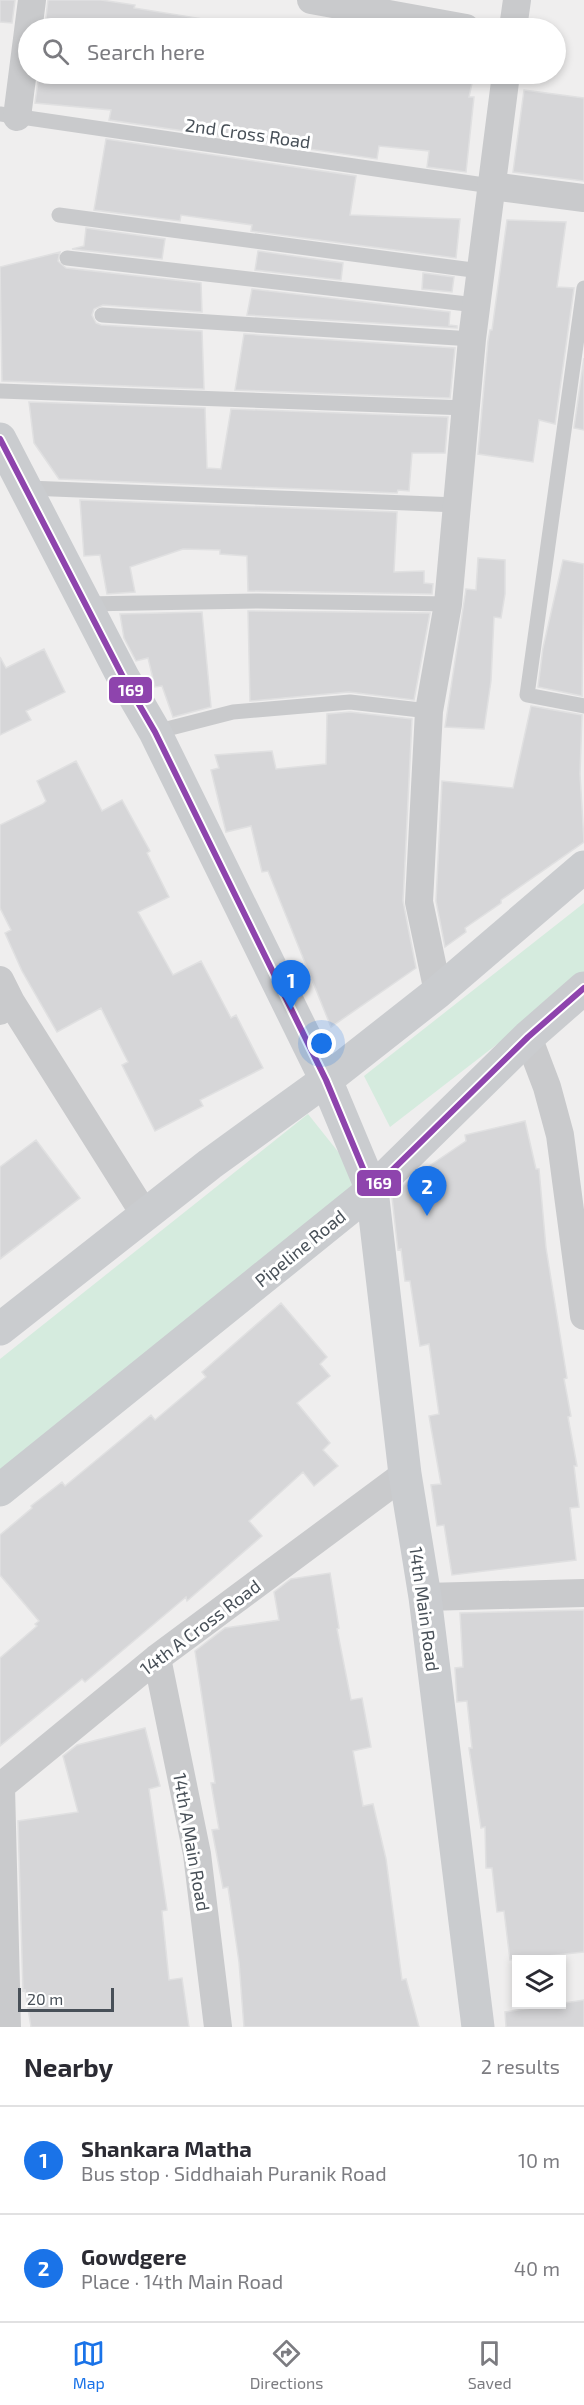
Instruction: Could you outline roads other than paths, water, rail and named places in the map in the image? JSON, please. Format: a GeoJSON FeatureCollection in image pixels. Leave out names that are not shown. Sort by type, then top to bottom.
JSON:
{"type":"FeatureCollection","features":[{"type":"Feature","properties":{"kind":"main road","name":"14th Main Road"},"geometry":{"type":"LineString","coordinates":[[0,439],[28,488],[85,604],[155,732],[326,1080],[372,1190],[405,1474],[425,1597],[478,2027]]}},
{"type":"Feature","properties":{"kind":"main road"},"geometry":{"type":"LineString","coordinates":[[0,1329],[145,1215],[326,1080],[438,992],[584,867]]}},
{"type":"Feature","properties":{"kind":"main road","name":"Pipeline Road"},"geometry":{"type":"LineString","coordinates":[[0,1490],[372,1190],[528,1037],[584,988]]}},
{"type":"Feature","properties":{"kind":"street"},"geometry":{"type":"LineString","coordinates":[[28,18],[32,0]]}},
{"type":"Feature","properties":{"kind":"street"},"geometry":{"type":"LineString","coordinates":[[310,0],[410,18]]}},
{"type":"Feature","properties":{"kind":"street"},"geometry":{"type":"LineString","coordinates":[[514,18],[517,0]]}},
{"type":"Feature","properties":{"kind":"street"},"geometry":{"type":"LineString","coordinates":[[9,116],[18,71]]}},
{"type":"Feature","properties":{"kind":"street"},"geometry":{"type":"LineString","coordinates":[[438,992],[419,903],[429,711],[448,604],[472,339],[505,84]]}},
{"type":"Feature","properties":{"kind":"street"},"geometry":{"type":"LineString","coordinates":[[491,186],[584,198]]}},
{"type":"Feature","properties":{"kind":"street"},"geometry":{"type":"LineString","coordinates":[[4,998],[145,1215]]}},
{"type":"Feature","properties":{"kind":"street"},"geometry":{"type":"LineString","coordinates":[[528,1037],[547,1086],[560,1134],[584,1316]]}},
{"type":"Feature","properties":{"kind":"street","name":"14th A Cross Road"},"geometry":{"type":"LineString","coordinates":[[1,1787],[157,1658],[405,1474]]}},
{"type":"Feature","properties":{"kind":"street"},"geometry":{"type":"LineString","coordinates":[[425,1597],[584,1593]]}},
{"type":"Feature","properties":{"kind":"street","name":"14th A Main Road"},"geometry":{"type":"LineString","coordinates":[[157,1658],[197,1854],[218,2027]]}},
{"type":"Feature","properties":{"kind":"street"},"geometry":{"type":"LineString","coordinates":[[1,1787],[7,2027]]}},
{"type":"Feature","properties":{"kind":"lane","name":"2nd Cross Road"},"geometry":{"type":"LineString","coordinates":[[9,116],[491,186]]}},
{"type":"Feature","properties":{"kind":"lane"},"geometry":{"type":"LineString","coordinates":[[59,215],[480,271]]}},
{"type":"Feature","properties":{"kind":"lane"},"geometry":{"type":"LineString","coordinates":[[67,258],[476,305]]}},
{"type":"Feature","properties":{"kind":"lane"},"geometry":{"type":"LineString","coordinates":[[584,288],[527,695],[584,706]]}},
{"type":"Feature","properties":{"kind":"lane"},"geometry":{"type":"LineString","coordinates":[[102,315],[472,339]]}},
{"type":"Feature","properties":{"kind":"lane"},"geometry":{"type":"LineString","coordinates":[[0,391],[467,408]]}},
{"type":"Feature","properties":{"kind":"lane"},"geometry":{"type":"LineString","coordinates":[[28,488],[458,506]]}},
{"type":"Feature","properties":{"kind":"lane"},"geometry":{"type":"LineString","coordinates":[[85,604],[258,601],[448,604]]}},
{"type":"Feature","properties":{"kind":"lane"},"geometry":{"type":"LineString","coordinates":[[155,732],[233,712],[350,702],[429,711]]}},
{"type":"Feature","properties":{"kind":"place","name":"Shankara Matha"},"geometry":{"type":"Point","coordinates":[291,1010]}},
{"type":"Feature","properties":{"kind":"place","name":"Gowdgere"},"geometry":{"type":"Point","coordinates":[427,1216]}}]}
